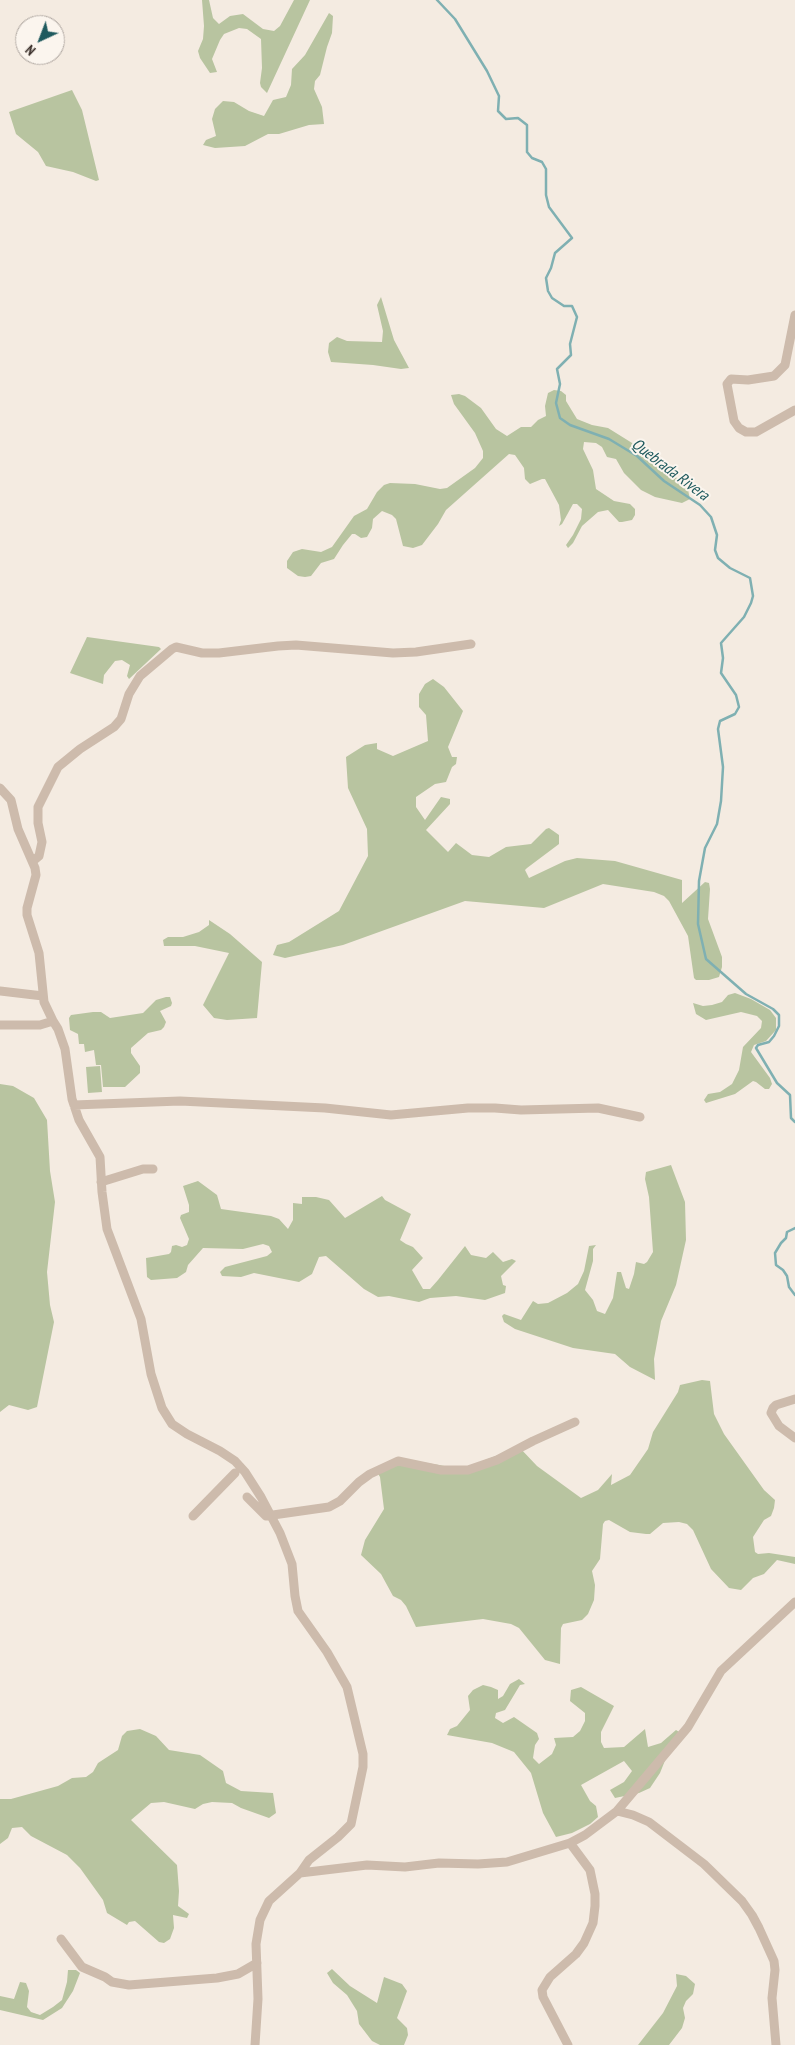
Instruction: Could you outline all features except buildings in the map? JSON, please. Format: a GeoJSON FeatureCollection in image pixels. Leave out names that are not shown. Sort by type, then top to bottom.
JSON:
{"type":"FeatureCollection","features":[{"type":"Feature","properties":{"kind":"street"},"geometry":{"type":"LineString","coordinates":[[795,315],[785,365],[774,376],[748,380],[731,379],[727,384],[734,421],[739,428],[746,432],[756,432],[795,410]]}},
{"type":"Feature","properties":{"kind":"street"},"geometry":{"type":"LineString","coordinates":[[33,861],[39,856],[42,842],[38,823],[38,807],[54,774],[63,761],[114,727],[121,719],[133,685],[140,676],[169,650],[176,647],[202,653],[219,653],[278,646],[296,646],[373,652],[408,652],[471,644]]}},
{"type":"Feature","properties":{"kind":"street"},"geometry":{"type":"LineString","coordinates":[[0,788],[11,800],[18,830],[33,861],[36,875],[27,908],[27,915],[39,953],[43,996],[65,1050],[74,1105],[79,1120],[100,1157],[107,1229],[141,1319],[151,1374],[166,1417],[186,1434],[220,1451],[235,1461],[251,1481],[272,1516],[292,1564],[298,1611],[327,1652],[347,1688],[364,1760],[351,1824],[309,1860],[300,1873],[276,1894],[265,1907],[256,1944],[258,1999],[255,2045]]}},
{"type":"Feature","properties":{"kind":"street"},"geometry":{"type":"LineString","coordinates":[[0,991],[43,996]]}},
{"type":"Feature","properties":{"kind":"street"},"geometry":{"type":"LineString","coordinates":[[0,1025],[40,1025],[52,1021]]}},
{"type":"Feature","properties":{"kind":"street"},"geometry":{"type":"LineString","coordinates":[[74,1105],[180,1101],[325,1108],[391,1115],[468,1108],[521,1110],[598,1108],[640,1117]]}},
{"type":"Feature","properties":{"kind":"street"},"geometry":{"type":"LineString","coordinates":[[101,1182],[143,1169],[153,1169]]}},
{"type":"Feature","properties":{"kind":"street"},"geometry":{"type":"LineString","coordinates":[[795,1399],[776,1405],[771,1413],[779,1426],[795,1438]]}},
{"type":"Feature","properties":{"kind":"street"},"geometry":{"type":"LineString","coordinates":[[247,1497],[266,1516],[329,1507],[340,1501],[370,1474],[398,1461],[441,1470],[468,1470],[498,1460],[533,1441],[575,1422]]}},
{"type":"Feature","properties":{"kind":"street"},"geometry":{"type":"LineString","coordinates":[[193,1516],[235,1474]]}},
{"type":"Feature","properties":{"kind":"street"},"geometry":{"type":"LineString","coordinates":[[300,1873],[367,1865],[405,1867],[439,1863],[478,1864],[507,1862],[570,1843],[585,1835],[617,1811],[688,1726],[721,1671],[795,1602]]}},
{"type":"Feature","properties":{"kind":"street"},"geometry":{"type":"LineString","coordinates":[[617,1811],[649,1822],[704,1864],[742,1901],[752,1915],[760,1928],[774,1961],[772,1998],[776,2045]]}},
{"type":"Feature","properties":{"kind":"street"},"geometry":{"type":"LineString","coordinates":[[568,2045],[542,1990],[550,1977],[576,1954],[590,1932],[593,1923],[595,1894],[590,1870],[570,1843]]}},
{"type":"Feature","properties":{"kind":"street"},"geometry":{"type":"LineString","coordinates":[[61,1939],[82,1967],[112,1982],[123,1985],[138,1986],[218,1978],[238,1974],[257,1962]]}},
{"type":"Feature","properties":{"kind":"green space"},"geometry":{"type":"Polygon","coordinates":[[[202,0],[209,0],[213,18],[219,24],[230,16],[243,14],[263,29],[274,31],[280,26],[294,0],[310,0],[267,93],[260,83],[262,68],[261,39],[247,29],[239,28],[224,34],[212,59],[217,72],[210,73],[200,58],[198,51],[203,39],[202,0]]]}},
{"type":"Feature","properties":{"kind":"green space"},"geometry":{"type":"Polygon","coordinates":[[[329,13],[333,16],[332,33],[314,89],[322,107],[324,124],[309,125],[279,134],[268,134],[245,146],[215,148],[203,145],[206,140],[216,136],[212,119],[215,109],[223,101],[234,102],[249,111],[264,116],[273,100],[286,97],[291,85],[292,69],[305,55],[329,13]]]}},
{"type":"Feature","properties":{"kind":"green space"},"geometry":{"type":"Polygon","coordinates":[[[72,90],[82,110],[99,180],[96,181],[73,172],[46,166],[38,152],[16,134],[9,112],[72,90]]]}},
{"type":"Feature","properties":{"kind":"green space"},"geometry":{"type":"Polygon","coordinates":[[[381,297],[394,340],[409,368],[401,369],[331,362],[328,352],[329,343],[337,337],[347,341],[382,342],[383,331],[377,305],[381,297]]]}},
{"type":"Feature","properties":{"kind":"green space"},"geometry":{"type":"Polygon","coordinates":[[[554,390],[561,391],[566,395],[566,401],[577,419],[592,425],[608,428],[661,461],[688,490],[690,499],[682,503],[655,497],[641,490],[624,473],[616,459],[607,457],[602,447],[596,443],[584,442],[583,449],[593,470],[596,489],[614,501],[630,504],[635,509],[635,515],[632,520],[619,522],[608,510],[598,512],[582,526],[573,543],[568,548],[566,545],[581,519],[582,509],[577,504],[573,504],[559,526],[561,520],[559,505],[545,479],[530,484],[525,479],[524,468],[515,455],[509,454],[446,510],[422,545],[413,548],[403,546],[396,519],[382,511],[373,519],[372,528],[367,537],[361,538],[352,534],[334,559],[321,563],[311,576],[298,576],[287,568],[287,561],[293,552],[302,549],[321,552],[332,547],[354,516],[367,509],[377,492],[384,485],[390,483],[415,484],[440,489],[447,488],[475,468],[483,458],[483,451],[475,433],[454,404],[451,395],[459,394],[465,396],[481,408],[496,429],[507,436],[521,427],[531,427],[538,420],[546,416],[545,406],[548,393],[554,390]]]}},
{"type":"Feature","properties":{"kind":"green space"},"geometry":{"type":"Polygon","coordinates":[[[87,637],[159,647],[161,649],[129,679],[127,676],[130,665],[122,660],[115,661],[104,675],[103,684],[70,673],[87,637]]]}},
{"type":"Feature","properties":{"kind":"green space"},"geometry":{"type":"Polygon","coordinates":[[[433,679],[444,687],[463,711],[448,747],[452,757],[457,757],[456,764],[452,767],[446,782],[435,784],[416,797],[416,807],[425,820],[441,797],[450,799],[450,804],[426,830],[448,852],[456,843],[472,855],[489,857],[506,847],[531,844],[549,828],[559,835],[559,844],[525,870],[529,878],[565,861],[577,858],[615,861],[682,880],[682,903],[705,882],[709,883],[708,919],[722,957],[719,977],[709,980],[696,980],[694,978],[688,936],[669,901],[664,896],[654,892],[603,884],[544,908],[465,901],[343,945],[285,958],[273,955],[277,945],[289,942],[339,911],[368,856],[367,829],[348,788],[346,757],[365,745],[377,743],[377,749],[393,756],[428,741],[426,715],[419,707],[419,694],[425,684],[433,679]]]}},
{"type":"Feature","properties":{"kind":"green space"},"geometry":{"type":"Polygon","coordinates":[[[209,920],[230,934],[262,962],[257,1018],[227,1020],[214,1018],[203,1005],[229,953],[195,946],[164,946],[163,940],[168,937],[183,937],[199,932],[209,925],[209,920]]]}},
{"type":"Feature","properties":{"kind":"green space"},"geometry":{"type":"Polygon","coordinates":[[[735,993],[751,999],[770,1010],[776,1018],[776,1030],[766,1041],[754,1045],[751,1052],[770,1078],[772,1084],[769,1089],[765,1089],[753,1081],[735,1094],[706,1103],[704,1100],[708,1094],[720,1092],[732,1084],[739,1070],[743,1047],[761,1028],[762,1021],[757,1016],[741,1012],[706,1020],[696,1014],[693,1003],[703,1006],[712,1005],[722,1002],[728,995],[735,993]]]}},
{"type":"Feature","properties":{"kind":"green space"},"geometry":{"type":"Polygon","coordinates":[[[170,997],[172,1003],[171,1006],[160,1011],[166,1022],[164,1027],[161,1030],[148,1033],[131,1048],[131,1053],[140,1066],[140,1073],[125,1087],[103,1087],[101,1065],[96,1065],[94,1050],[85,1052],[84,1044],[79,1044],[78,1034],[70,1030],[69,1018],[71,1015],[101,1012],[110,1018],[143,1013],[156,1000],[170,997]]]}},
{"type":"Feature","properties":{"kind":"green space"},"geometry":{"type":"Polygon","coordinates":[[[100,1066],[102,1092],[88,1093],[86,1067],[100,1066]]]}},
{"type":"Feature","properties":{"kind":"green space"},"geometry":{"type":"Polygon","coordinates":[[[0,1084],[13,1086],[34,1098],[47,1120],[50,1171],[55,1202],[47,1272],[50,1305],[54,1322],[37,1407],[28,1410],[9,1405],[0,1412],[0,1084]]]}},
{"type":"Feature","properties":{"kind":"green space"},"geometry":{"type":"Polygon","coordinates":[[[671,1165],[685,1202],[686,1240],[676,1285],[661,1321],[654,1359],[655,1380],[630,1367],[615,1354],[573,1348],[515,1329],[504,1322],[502,1316],[504,1314],[521,1320],[533,1301],[538,1304],[548,1303],[567,1293],[578,1284],[584,1271],[589,1246],[596,1245],[593,1249],[593,1261],[585,1290],[593,1300],[597,1311],[605,1314],[613,1298],[617,1272],[621,1272],[626,1288],[629,1289],[636,1262],[644,1264],[653,1252],[649,1197],[645,1179],[646,1172],[671,1165]]]}},
{"type":"Feature","properties":{"kind":"green space"},"geometry":{"type":"Polygon","coordinates":[[[198,1181],[217,1195],[221,1209],[271,1216],[279,1219],[288,1229],[293,1220],[293,1203],[302,1204],[302,1197],[316,1197],[329,1200],[345,1218],[382,1196],[385,1200],[411,1214],[400,1240],[413,1247],[423,1258],[412,1270],[423,1289],[430,1289],[465,1246],[471,1255],[486,1258],[493,1252],[503,1262],[512,1259],[516,1261],[501,1276],[503,1285],[506,1286],[505,1293],[485,1300],[456,1296],[430,1298],[419,1302],[389,1296],[378,1297],[364,1289],[326,1256],[319,1257],[312,1274],[299,1282],[254,1273],[241,1277],[222,1276],[220,1272],[225,1267],[267,1256],[272,1252],[269,1246],[263,1244],[243,1249],[203,1248],[188,1265],[186,1272],[177,1278],[151,1280],[147,1277],[146,1258],[169,1254],[172,1246],[182,1247],[187,1245],[189,1239],[180,1218],[181,1215],[189,1212],[189,1205],[183,1186],[198,1181]]]}},
{"type":"Feature","properties":{"kind":"green space"},"geometry":{"type":"Polygon","coordinates":[[[702,1380],[710,1381],[714,1414],[724,1434],[764,1490],[775,1500],[771,1516],[764,1520],[753,1537],[755,1552],[758,1554],[769,1553],[795,1557],[795,1564],[777,1560],[764,1574],[753,1578],[741,1590],[729,1588],[711,1569],[693,1530],[687,1524],[679,1522],[663,1523],[650,1534],[646,1534],[630,1532],[609,1520],[605,1521],[603,1524],[600,1559],[592,1571],[595,1585],[594,1600],[588,1614],[582,1620],[563,1624],[561,1628],[560,1664],[545,1660],[519,1628],[511,1624],[483,1619],[416,1627],[406,1606],[401,1600],[393,1596],[381,1574],[361,1555],[365,1540],[384,1509],[380,1477],[376,1470],[398,1458],[462,1469],[519,1447],[537,1466],[581,1498],[598,1490],[612,1474],[611,1485],[630,1475],[648,1449],[653,1432],[678,1392],[680,1385],[702,1380]]]}},
{"type":"Feature","properties":{"kind":"green space"},"geometry":{"type":"Polygon","coordinates":[[[519,1679],[525,1684],[520,1685],[505,1710],[496,1713],[495,1718],[503,1723],[514,1717],[537,1733],[539,1739],[535,1745],[533,1758],[539,1764],[552,1754],[556,1745],[554,1738],[573,1737],[580,1731],[585,1721],[585,1713],[570,1701],[571,1690],[581,1687],[614,1706],[601,1732],[601,1742],[604,1748],[624,1747],[645,1729],[648,1747],[661,1743],[676,1730],[684,1735],[666,1758],[660,1773],[650,1788],[639,1793],[615,1798],[610,1790],[624,1782],[632,1771],[624,1761],[581,1785],[590,1801],[596,1806],[598,1817],[590,1824],[572,1833],[556,1837],[543,1813],[531,1773],[514,1752],[492,1743],[447,1735],[450,1729],[457,1726],[470,1710],[468,1696],[473,1690],[483,1685],[491,1687],[498,1690],[498,1699],[503,1696],[510,1684],[519,1679]]]}},
{"type":"Feature","properties":{"kind":"green space"},"geometry":{"type":"Polygon","coordinates":[[[140,1729],[156,1736],[169,1750],[200,1755],[223,1771],[226,1783],[241,1791],[273,1793],[276,1813],[269,1818],[232,1803],[212,1802],[203,1804],[195,1809],[164,1802],[151,1803],[131,1820],[177,1865],[178,1906],[189,1914],[187,1918],[173,1915],[174,1928],[170,1939],[164,1943],[159,1942],[135,1921],[129,1922],[127,1925],[107,1913],[103,1900],[80,1868],[67,1855],[31,1836],[22,1827],[12,1828],[8,1838],[0,1844],[0,1799],[11,1799],[58,1786],[72,1778],[86,1777],[93,1772],[98,1763],[118,1750],[122,1736],[127,1731],[140,1729]]]}},
{"type":"Feature","properties":{"kind":"green space"},"geometry":{"type":"Polygon","coordinates":[[[332,1969],[350,1986],[377,2003],[384,1977],[402,1984],[407,1991],[397,2018],[407,2028],[408,2035],[404,2045],[380,2045],[372,2041],[359,2024],[357,2011],[347,1995],[333,1983],[327,1973],[332,1969]]]}},
{"type":"Feature","properties":{"kind":"green space"},"geometry":{"type":"Polygon","coordinates":[[[68,1970],[76,1970],[80,1973],[73,1991],[62,2008],[43,2020],[0,2010],[0,1996],[14,1999],[20,1982],[26,1983],[29,1991],[27,2007],[31,2012],[40,2015],[62,2000],[68,1970]]]}},
{"type":"Feature","properties":{"kind":"green space"},"geometry":{"type":"Polygon","coordinates":[[[676,1974],[686,1976],[695,1984],[693,1994],[686,2001],[683,2008],[685,2018],[682,2028],[669,2045],[638,2045],[663,2013],[677,1986],[676,1974]]]}},
{"type":"Feature","properties":{"kind":"waterway","name":"Quebrada Rivera"},"geometry":{"type":"LineString","coordinates":[[437,0],[455,19],[487,71],[499,96],[498,111],[506,119],[518,118],[527,125],[527,152],[532,158],[542,162],[546,169],[546,195],[549,207],[572,238],[555,253],[546,278],[548,291],[552,298],[564,306],[572,306],[577,317],[570,344],[571,355],[557,369],[560,384],[556,403],[560,418],[570,425],[609,439],[637,456],[664,481],[700,505],[711,517],[717,535],[715,550],[718,558],[730,568],[750,578],[753,596],[751,603],[744,617],[721,643],[723,658],[721,673],[736,695],[739,707],[735,714],[720,721],[718,729],[723,767],[721,801],[717,824],[705,848],[699,881],[698,924],[706,959],[746,994],[773,1009],[779,1015],[779,1026],[774,1036],[769,1042],[758,1045],[756,1048],[777,1083],[790,1095],[791,1118],[795,1122]]}},
{"type":"Feature","properties":{"kind":"waterway","name":"Quebrada Rivera"},"geometry":{"type":"LineString","coordinates":[[795,1228],[787,1232],[786,1238],[775,1253],[776,1265],[787,1276],[789,1287],[795,1295]]}}]}
